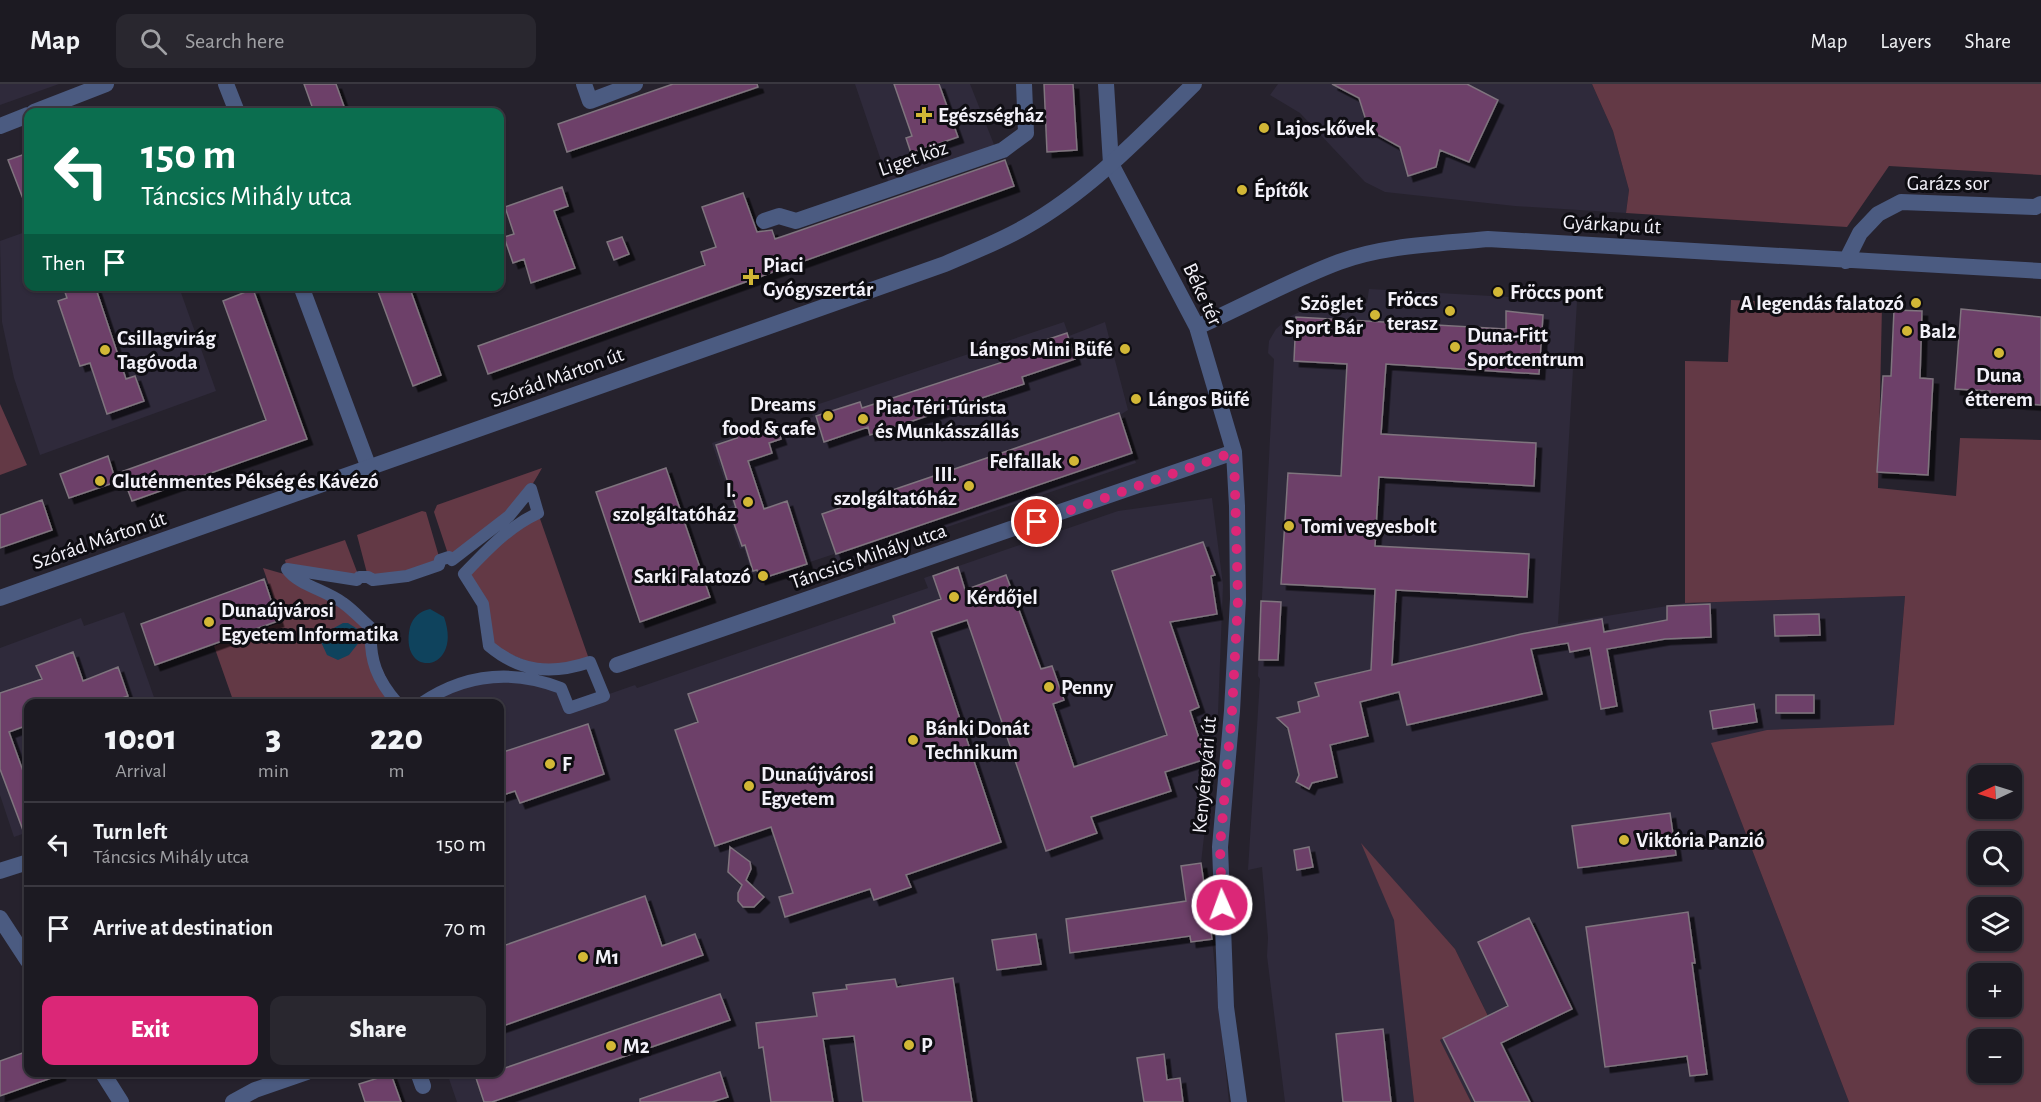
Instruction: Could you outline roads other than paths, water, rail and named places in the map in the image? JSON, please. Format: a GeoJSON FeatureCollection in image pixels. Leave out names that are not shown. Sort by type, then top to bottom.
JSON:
{"type":"FeatureCollection","features":[{"type":"Feature","properties":{"kind":"street"},"geometry":{"type":"LineString","coordinates":[[44,108],[106,84]]}},
{"type":"Feature","properties":{"kind":"street"},"geometry":{"type":"LineString","coordinates":[[226,84],[235,108]]}},
{"type":"Feature","properties":{"kind":"street"},"geometry":{"type":"LineString","coordinates":[[584,84],[590,101],[635,84]]}},
{"type":"Feature","properties":{"kind":"street","name":"Liget köz"},"geometry":{"type":"LineString","coordinates":[[764,221],[779,216],[796,221],[1004,150],[1026,133],[1024,84]]}},
{"type":"Feature","properties":{"kind":"street"},"geometry":{"type":"LineString","coordinates":[[1106,84],[1111,164]]}},
{"type":"Feature","properties":{"kind":"street","name":"Szórád Márton út"},"geometry":{"type":"LineString","coordinates":[[0,598],[945,264],[1026,226],[1111,164],[1194,84]]}},
{"type":"Feature","properties":{"kind":"street"},"geometry":{"type":"LineString","coordinates":[[0,126],[24,117]]}},
{"type":"Feature","properties":{"kind":"street","name":"Béke tér"},"geometry":{"type":"LineString","coordinates":[[1111,164],[1197,327],[1234,452]]}},
{"type":"Feature","properties":{"kind":"street","name":"Garázs sor"},"geometry":{"type":"LineString","coordinates":[[1846,261],[1860,233],[1878,214],[1901,202],[2035,207],[2041,204]]}},
{"type":"Feature","properties":{"kind":"street","name":"Gyárkapu út"},"geometry":{"type":"LineString","coordinates":[[1197,327],[1339,262],[1370,253],[1420,245],[1488,239],[2041,271]]}},
{"type":"Feature","properties":{"kind":"street"},"geometry":{"type":"LineString","coordinates":[[303,291],[369,468]]}},
{"type":"Feature","properties":{"kind":"street","name":"Táncsics Mihály utca"},"geometry":{"type":"LineString","coordinates":[[617,665],[1234,452]]}},
{"type":"Feature","properties":{"kind":"street","name":"Kenyérgyári út"},"geometry":{"type":"LineString","coordinates":[[1234,452],[1238,599],[1232,711],[1220,847],[1226,1007],[1239,1102]]}},
{"type":"Feature","properties":{"kind":"street"},"geometry":{"type":"LineString","coordinates":[[394,699],[376,676],[371,660],[371,628],[342,602],[321,588],[291,576],[287,569],[357,580],[359,577],[368,577],[373,580],[407,576],[439,565],[440,560],[449,557],[452,560],[500,524],[531,489],[538,513],[521,521],[502,536],[464,574],[483,604],[489,645],[508,660],[524,666],[549,670],[571,668],[590,662],[604,696],[568,708],[561,688],[524,676],[508,676],[470,681],[433,694],[426,699]]}},
{"type":"Feature","properties":{"kind":"street"},"geometry":{"type":"LineString","coordinates":[[0,871],[24,863]]}},
{"type":"Feature","properties":{"kind":"street"},"geometry":{"type":"LineString","coordinates":[[0,918],[24,955]]}},
{"type":"Feature","properties":{"kind":"street"},"geometry":{"type":"LineString","coordinates":[[105,1077],[121,1102]]}},
{"type":"Feature","properties":{"kind":"street"},"geometry":{"type":"LineString","coordinates":[[233,1102],[255,1090],[293,1077]]}},
{"type":"Feature","properties":{"kind":"water"},"geometry":{"type":"Polygon","coordinates":[[[430,609],[444,617],[448,636],[445,650],[439,659],[430,663],[421,662],[413,656],[409,644],[410,627],[413,620],[423,611],[430,609]]]}},
{"type":"Feature","properties":{"kind":"water"},"geometry":{"type":"Polygon","coordinates":[[[343,623],[348,623],[359,630],[360,641],[349,655],[338,660],[327,655],[321,642],[323,634],[343,623]]]}},
{"type":"Feature","properties":{"kind":"place","name":"Egészségház"},"geometry":{"type":"Point","coordinates":[924,115]}},
{"type":"Feature","properties":{"kind":"place","name":"Lajos-kővek"},"geometry":{"type":"Point","coordinates":[1264,128]}},
{"type":"Feature","properties":{"kind":"place","name":"Építők"},"geometry":{"type":"Point","coordinates":[1242,190]}},
{"type":"Feature","properties":{"kind":"place","name":"Piaci Gyógyszertár"},"geometry":{"type":"Point","coordinates":[751,277]}},
{"type":"Feature","properties":{"kind":"place","name":"Fröccs pont"},"geometry":{"type":"Point","coordinates":[1498,292]}},
{"type":"Feature","properties":{"kind":"place","name":"A legendás falatozó"},"geometry":{"type":"Point","coordinates":[1916,303]}},
{"type":"Feature","properties":{"kind":"place","name":"Fröccs terasz"},"geometry":{"type":"Point","coordinates":[1450,311]}},
{"type":"Feature","properties":{"kind":"place","name":"Szöglet Sport Bár"},"geometry":{"type":"Point","coordinates":[1375,315]}},
{"type":"Feature","properties":{"kind":"place","name":"Bal2"},"geometry":{"type":"Point","coordinates":[1907,331]}},
{"type":"Feature","properties":{"kind":"place","name":"Duna-Fitt Sportcentrum"},"geometry":{"type":"Point","coordinates":[1455,347]}},
{"type":"Feature","properties":{"kind":"place","name":"Lángos Mini Büfé"},"geometry":{"type":"Point","coordinates":[1125,349]}},
{"type":"Feature","properties":{"kind":"place","name":"Csillagvirág Tagóvoda"},"geometry":{"type":"Point","coordinates":[105,350]}},
{"type":"Feature","properties":{"kind":"place","name":"Duna étterem"},"geometry":{"type":"Point","coordinates":[1999,353]}},
{"type":"Feature","properties":{"kind":"place","name":"Lángos Büfé"},"geometry":{"type":"Point","coordinates":[1136,399]}},
{"type":"Feature","properties":{"kind":"place","name":"Dreams food & cafe"},"geometry":{"type":"Point","coordinates":[828,416]}},
{"type":"Feature","properties":{"kind":"place","name":"Piac Téri Túrista és Munkásszállás"},"geometry":{"type":"Point","coordinates":[863,419]}},
{"type":"Feature","properties":{"kind":"place","name":"Felfallak"},"geometry":{"type":"Point","coordinates":[1074,461]}},
{"type":"Feature","properties":{"kind":"place","name":"Gluténmentes Pékség és Kávézó"},"geometry":{"type":"Point","coordinates":[100,481]}},
{"type":"Feature","properties":{"kind":"place","name":"III. szolgáltatóház"},"geometry":{"type":"Point","coordinates":[969,486]}},
{"type":"Feature","properties":{"kind":"place","name":"I. szolgáltatóház"},"geometry":{"type":"Point","coordinates":[748,502]}},
{"type":"Feature","properties":{"kind":"place","name":"Tomi vegyesbolt"},"geometry":{"type":"Point","coordinates":[1289,526]}},
{"type":"Feature","properties":{"kind":"place","name":"Sarki Falatozó"},"geometry":{"type":"Point","coordinates":[763,576]}},
{"type":"Feature","properties":{"kind":"place","name":"Kérdőjel"},"geometry":{"type":"Point","coordinates":[954,597]}},
{"type":"Feature","properties":{"kind":"place","name":"Dunaújvárosi Egyetem Informatika"},"geometry":{"type":"Point","coordinates":[209,622]}},
{"type":"Feature","properties":{"kind":"place","name":"Penny"},"geometry":{"type":"Point","coordinates":[1049,687]}},
{"type":"Feature","properties":{"kind":"place","name":"Bánki Donát Technikum"},"geometry":{"type":"Point","coordinates":[913,740]}},
{"type":"Feature","properties":{"kind":"place","name":"F"},"geometry":{"type":"Point","coordinates":[550,764]}},
{"type":"Feature","properties":{"kind":"place","name":"Dunaújvárosi Egyetem"},"geometry":{"type":"Point","coordinates":[749,786]}},
{"type":"Feature","properties":{"kind":"place","name":"Viktória Panzió"},"geometry":{"type":"Point","coordinates":[1624,840]}},
{"type":"Feature","properties":{"kind":"place","name":"M1"},"geometry":{"type":"Point","coordinates":[583,957]}},
{"type":"Feature","properties":{"kind":"place","name":"P"},"geometry":{"type":"Point","coordinates":[909,1045]}},
{"type":"Feature","properties":{"kind":"place","name":"M2"},"geometry":{"type":"Point","coordinates":[611,1046]}}]}
